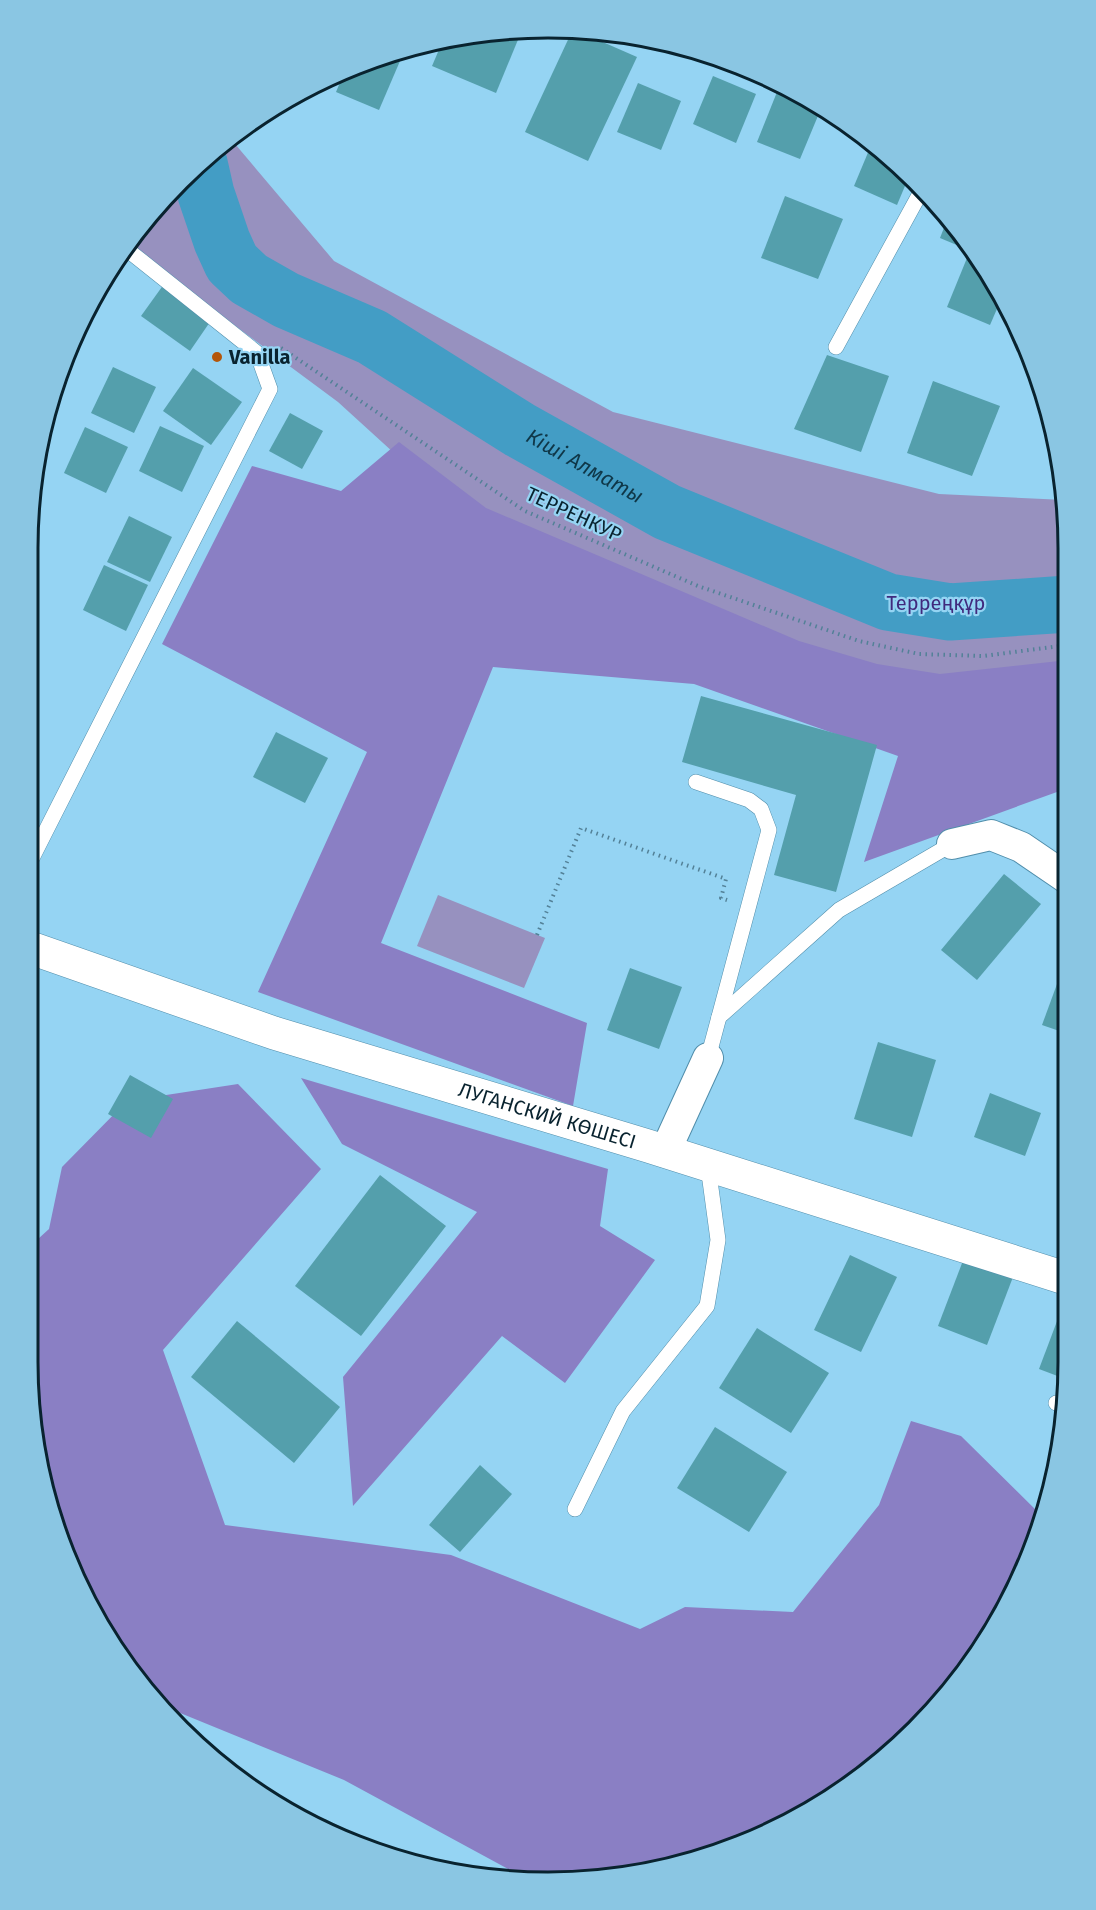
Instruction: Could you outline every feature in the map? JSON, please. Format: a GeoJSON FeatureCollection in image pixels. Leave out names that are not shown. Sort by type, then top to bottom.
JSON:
{"type":"FeatureCollection","features":[{"type":"Feature","properties":{"kind":"street"},"geometry":{"type":"LineString","coordinates":[[952,844],[991,835],[1021,847],[1058,872]]}},
{"type":"Feature","properties":{"kind":"street","name":"ЛУГАНСКИЙ КӨШЕСІ"},"geometry":{"type":"LineString","coordinates":[[38,950],[274,1033],[665,1152],[1058,1277]]}},
{"type":"Feature","properties":{"kind":"street"},"geometry":{"type":"LineString","coordinates":[[665,1152],[708,1058]]}},
{"type":"Feature","properties":{"kind":"lane"},"geometry":{"type":"LineString","coordinates":[[836,347],[918,197]]}},
{"type":"Feature","properties":{"kind":"lane"},"geometry":{"type":"LineString","coordinates":[[38,846],[270,389],[257,353],[132,253]]}},
{"type":"Feature","properties":{"kind":"lane"},"geometry":{"type":"LineString","coordinates":[[696,782],[749,800],[761,809],[769,830],[708,1058]]}},
{"type":"Feature","properties":{"kind":"lane"},"geometry":{"type":"LineString","coordinates":[[719,1017],[839,910],[952,844]]}},
{"type":"Feature","properties":{"kind":"lane"},"geometry":{"type":"LineString","coordinates":[[575,1509],[623,1411],[707,1306],[718,1240],[708,1166]]}},
{"type":"Feature","properties":{"kind":"path","name":"ТЕРРЕНКУР"},"geometry":{"type":"LineString","coordinates":[[278,345],[525,511],[698,586],[860,641],[919,654],[983,656],[1058,646]]}},
{"type":"Feature","properties":{"kind":"path"},"geometry":{"type":"LineString","coordinates":[[537,935],[581,828],[726,879],[721,898],[748,907]]}},
{"type":"Feature","properties":{"kind":"green space","name":"Терреңқұр"},"geometry":{"type":"Polygon","coordinates":[[[235,144],[334,261],[613,412],[939,494],[1056,500],[1058,700],[926,713],[539,585],[338,402],[133,251],[164,211],[187,187],[235,144]]]}},
{"type":"Feature","properties":{"kind":"green space"},"geometry":{"type":"Polygon","coordinates":[[[438,895],[545,938],[524,988],[417,946],[438,895]]]}},
{"type":"Feature","properties":{"kind":"shaded area"},"geometry":{"type":"Polygon","coordinates":[[[399,442],[486,508],[799,641],[877,664],[940,674],[1058,661],[1058,792],[864,862],[898,756],[694,684],[493,667],[381,943],[587,1023],[573,1106],[258,992],[367,752],[162,644],[252,466],[341,491],[399,442]]]}},
{"type":"Feature","properties":{"kind":"shaded area"},"geometry":{"type":"Polygon","coordinates":[[[301,1078],[608,1169],[600,1226],[655,1260],[565,1383],[502,1336],[353,1506],[343,1377],[477,1212],[342,1144],[301,1078]]]}},
{"type":"Feature","properties":{"kind":"shaded area"},"geometry":{"type":"Polygon","coordinates":[[[238,1084],[321,1169],[163,1350],[225,1525],[451,1555],[640,1629],[685,1607],[793,1612],[879,1505],[911,1421],[961,1436],[1036,1510],[1020,1557],[1006,1588],[972,1646],[932,1699],[885,1746],[859,1767],[803,1804],[743,1834],[680,1855],[648,1863],[581,1871],[511,1871],[344,1780],[176,1711],[143,1673],[124,1646],[90,1588],[76,1557],[47,1462],[39,1395],[38,1239],[49,1229],[62,1167],[127,1101],[238,1084]]]}},
{"type":"Feature","properties":{"kind":"building"},"geometry":{"type":"Polygon","coordinates":[[[518,39],[496,93],[432,66],[439,49],[518,39]]]}},
{"type":"Feature","properties":{"kind":"building"},"geometry":{"type":"Polygon","coordinates":[[[569,39],[600,41],[637,57],[588,161],[525,132],[569,39]]]}},
{"type":"Feature","properties":{"kind":"building"},"geometry":{"type":"Polygon","coordinates":[[[400,61],[379,110],[336,92],[340,82],[400,61]]]}},
{"type":"Feature","properties":{"kind":"building"},"geometry":{"type":"Polygon","coordinates":[[[713,76],[756,94],[736,143],[693,124],[713,76]]]}},
{"type":"Feature","properties":{"kind":"building"},"geometry":{"type":"Polygon","coordinates":[[[638,83],[681,101],[661,150],[617,132],[638,83]]]}},
{"type":"Feature","properties":{"kind":"building"},"geometry":{"type":"Polygon","coordinates":[[[777,92],[818,115],[800,159],[757,142],[777,92]]]}},
{"type":"Feature","properties":{"kind":"building"},"geometry":{"type":"Polygon","coordinates":[[[869,151],[906,184],[897,205],[854,186],[869,151]]]}},
{"type":"Feature","properties":{"kind":"building"},"geometry":{"type":"Polygon","coordinates":[[[785,196],[843,219],[818,279],[761,258],[785,196]]]}},
{"type":"Feature","properties":{"kind":"building"},"geometry":{"type":"Polygon","coordinates":[[[944,226],[959,246],[940,238],[944,226]]]}},
{"type":"Feature","properties":{"kind":"building"},"geometry":{"type":"Polygon","coordinates":[[[968,258],[998,307],[990,325],[947,307],[968,258]]]}},
{"type":"Feature","properties":{"kind":"building"},"geometry":{"type":"Polygon","coordinates":[[[164,284],[212,319],[190,351],[141,316],[164,284]]]}},
{"type":"Feature","properties":{"kind":"building"},"geometry":{"type":"Polygon","coordinates":[[[827,355],[889,376],[861,452],[794,429],[827,355]]]}},
{"type":"Feature","properties":{"kind":"building"},"geometry":{"type":"Polygon","coordinates":[[[113,367],[156,387],[134,433],[91,413],[113,367]]]}},
{"type":"Feature","properties":{"kind":"building"},"geometry":{"type":"Polygon","coordinates":[[[193,368],[242,402],[211,445],[163,411],[193,368]]]}},
{"type":"Feature","properties":{"kind":"building"},"geometry":{"type":"Polygon","coordinates":[[[933,381],[1000,406],[972,476],[907,453],[933,381]]]}},
{"type":"Feature","properties":{"kind":"building"},"geometry":{"type":"Polygon","coordinates":[[[290,413],[323,431],[302,469],[269,451],[290,413]]]}},
{"type":"Feature","properties":{"kind":"building"},"geometry":{"type":"Polygon","coordinates":[[[160,426],[204,446],[182,492],[139,471],[160,426]]]}},
{"type":"Feature","properties":{"kind":"building"},"geometry":{"type":"Polygon","coordinates":[[[85,427],[128,447],[106,493],[64,473],[85,427]]]}},
{"type":"Feature","properties":{"kind":"building"},"geometry":{"type":"Polygon","coordinates":[[[129,516],[172,537],[150,582],[107,562],[129,516]]]}},
{"type":"Feature","properties":{"kind":"building"},"geometry":{"type":"Polygon","coordinates":[[[104,565],[148,585],[126,631],[83,610],[104,565]]]}},
{"type":"Feature","properties":{"kind":"building"},"geometry":{"type":"Polygon","coordinates":[[[701,696],[877,745],[836,892],[774,875],[796,795],[682,762],[701,696]]]}},
{"type":"Feature","properties":{"kind":"building"},"geometry":{"type":"Polygon","coordinates":[[[276,732],[328,758],[305,803],[253,777],[276,732]]]}},
{"type":"Feature","properties":{"kind":"building"},"geometry":{"type":"Polygon","coordinates":[[[1004,874],[1041,904],[977,980],[941,950],[1004,874]]]}},
{"type":"Feature","properties":{"kind":"building"},"geometry":{"type":"Polygon","coordinates":[[[630,968],[682,987],[659,1049],[607,1030],[630,968]]]}},
{"type":"Feature","properties":{"kind":"building"},"geometry":{"type":"Polygon","coordinates":[[[1058,981],[1058,1031],[1042,1025],[1058,981]]]}},
{"type":"Feature","properties":{"kind":"building"},"geometry":{"type":"Polygon","coordinates":[[[878,1042],[936,1060],[912,1137],[854,1119],[878,1042]]]}},
{"type":"Feature","properties":{"kind":"building"},"geometry":{"type":"Polygon","coordinates":[[[130,1075],[173,1099],[151,1138],[108,1114],[130,1075]]]}},
{"type":"Feature","properties":{"kind":"building"},"geometry":{"type":"Polygon","coordinates":[[[990,1093],[1041,1113],[1025,1156],[974,1137],[990,1093]]]}},
{"type":"Feature","properties":{"kind":"building"},"geometry":{"type":"Polygon","coordinates":[[[380,1175],[446,1226],[361,1336],[295,1286],[380,1175]]]}},
{"type":"Feature","properties":{"kind":"building"},"geometry":{"type":"Polygon","coordinates":[[[850,1255],[897,1277],[861,1352],[814,1330],[850,1255]]]}},
{"type":"Feature","properties":{"kind":"building"},"geometry":{"type":"Polygon","coordinates":[[[964,1258],[1013,1277],[987,1345],[938,1326],[964,1258]]]}},
{"type":"Feature","properties":{"kind":"building"},"geometry":{"type":"Polygon","coordinates":[[[1058,1319],[1058,1376],[1039,1369],[1058,1319]]]}},
{"type":"Feature","properties":{"kind":"building"},"geometry":{"type":"Polygon","coordinates":[[[237,1321],[340,1407],[294,1463],[191,1377],[237,1321]]]}},
{"type":"Feature","properties":{"kind":"building"},"geometry":{"type":"Polygon","coordinates":[[[757,1328],[829,1373],[791,1433],[719,1388],[757,1328]]]}},
{"type":"Feature","properties":{"kind":"building"},"geometry":{"type":"Polygon","coordinates":[[[715,1427],[787,1472],[749,1532],[677,1488],[715,1427]]]}},
{"type":"Feature","properties":{"kind":"building"},"geometry":{"type":"Polygon","coordinates":[[[480,1465],[512,1494],[460,1552],[429,1525],[480,1465]]]}},
{"type":"Feature","properties":{"kind":"building"},"geometry":{"type":"Polygon","coordinates":[[[325,1819],[359,1836],[353,1834],[324,1821],[325,1819]]]}},
{"type":"Feature","properties":{"kind":"waterway","name":"Кіші Алматы"},"geometry":{"type":"LineString","coordinates":[[201,173],[222,241],[232,263],[249,279],[286,300],[372,337],[520,430],[667,512],[888,602],[950,612],[1058,605]]}},
{"type":"Feature","properties":{"kind":"place","name":"Vanilla"},"geometry":{"type":"Point","coordinates":[217,357]}}]}
